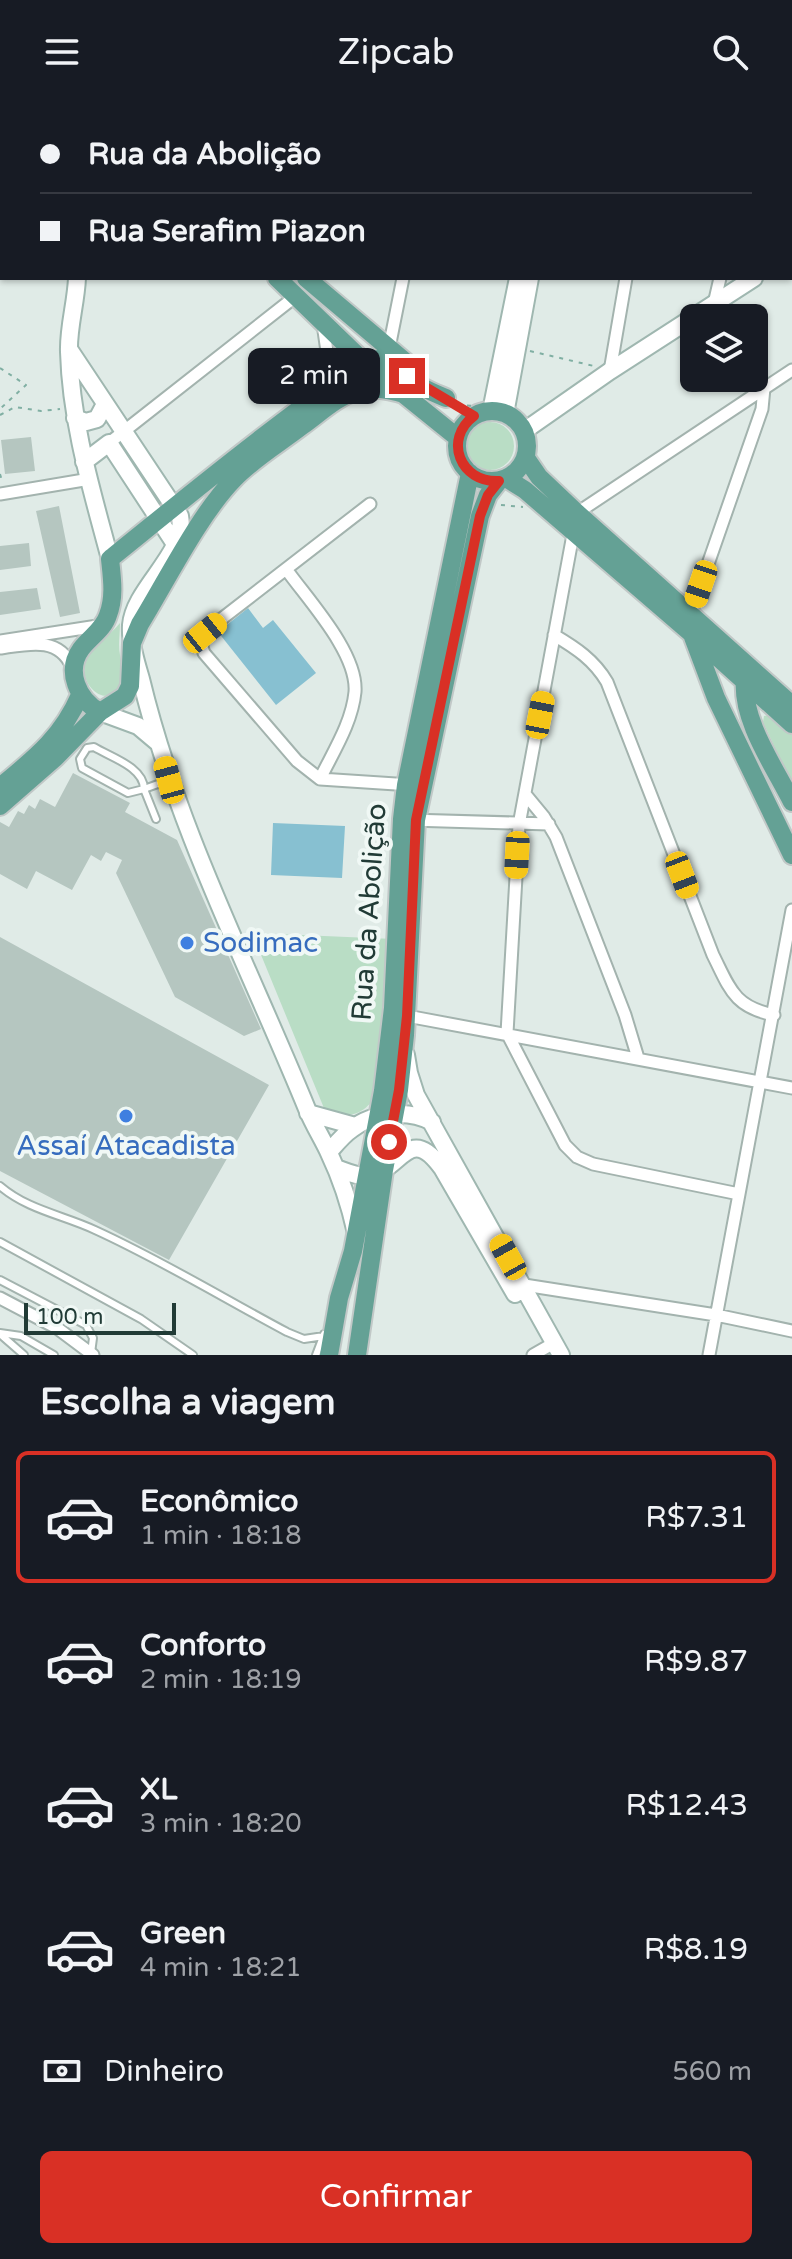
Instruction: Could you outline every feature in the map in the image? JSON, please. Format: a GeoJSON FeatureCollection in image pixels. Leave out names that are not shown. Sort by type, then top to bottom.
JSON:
{"type":"FeatureCollection","features":[{"type":"Feature","properties":{"kind":"main road"},"geometry":{"type":"LineString","coordinates":[[77,280],[69,349],[74,412],[110,559],[112,602],[104,625],[76,657],[74,672],[80,695],[100,712],[138,726],[159,743]]}},
{"type":"Feature","properties":{"kind":"main road"},"geometry":{"type":"LineString","coordinates":[[279,280],[365,363],[458,438]]}},
{"type":"Feature","properties":{"kind":"main road"},"geometry":{"type":"LineString","coordinates":[[491,409],[518,280]]}},
{"type":"Feature","properties":{"kind":"main road"},"geometry":{"type":"LineString","coordinates":[[530,280],[516,348],[491,409],[467,421],[458,438],[459,458],[470,473],[482,480],[502,480],[548,510],[692,634],[792,705]]}},
{"type":"Feature","properties":{"kind":"main road"},"geometry":{"type":"LineString","coordinates":[[726,304],[752,280]]}},
{"type":"Feature","properties":{"kind":"main road"},"geometry":{"type":"LineString","coordinates":[[323,286],[450,401]]}},
{"type":"Feature","properties":{"kind":"main road"},"geometry":{"type":"LineString","coordinates":[[524,431],[610,371],[680,332]]}},
{"type":"Feature","properties":{"kind":"main road"},"geometry":{"type":"LineString","coordinates":[[69,349],[123,432],[168,513]]}},
{"type":"Feature","properties":{"kind":"main road"},"geometry":{"type":"LineString","coordinates":[[110,559],[332,386],[365,363],[380,359],[423,388],[450,401],[491,409],[516,420],[524,431],[526,458],[520,467],[502,480]]}},
{"type":"Feature","properties":{"kind":"main road"},"geometry":{"type":"LineString","coordinates":[[356,1233],[336,1168],[308,1113],[169,780],[132,643],[140,624],[211,508],[234,479],[339,399],[369,387],[384,387],[407,395]]}},
{"type":"Feature","properties":{"kind":"main road"},"geometry":{"type":"LineString","coordinates":[[74,412],[85,394],[102,399]]}},
{"type":"Feature","properties":{"kind":"main road"},"geometry":{"type":"LineString","coordinates":[[74,412],[86,422],[97,419],[102,399]]}},
{"type":"Feature","properties":{"kind":"main road"},"geometry":{"type":"LineString","coordinates":[[0,806],[55,758],[100,712],[125,696],[130,686],[131,626],[136,608],[175,544],[181,524],[168,513],[109,443],[84,462]]}},
{"type":"Feature","properties":{"kind":"main road"},"geometry":{"type":"LineString","coordinates":[[526,458],[539,477],[577,513],[691,613],[748,675],[770,705],[792,724]]}},
{"type":"Feature","properties":{"kind":"main road","name":"Rua da Abolição"},"geometry":{"type":"LineString","coordinates":[[386,1116],[409,820],[470,473]]}},
{"type":"Feature","properties":{"kind":"main road","name":"Rua da Abolição"},"geometry":{"type":"LineString","coordinates":[[414,785],[484,504],[502,480]]}},
{"type":"Feature","properties":{"kind":"main road"},"geometry":{"type":"LineString","coordinates":[[692,634],[716,698],[792,855]]}},
{"type":"Feature","properties":{"kind":"main road"},"geometry":{"type":"LineString","coordinates":[[748,675],[755,727],[792,802]]}},
{"type":"Feature","properties":{"kind":"main road"},"geometry":{"type":"LineString","coordinates":[[0,787],[54,740],[80,695]]}},
{"type":"Feature","properties":{"kind":"main road"},"geometry":{"type":"LineString","coordinates":[[755,727],[757,718],[770,705]]}},
{"type":"Feature","properties":{"kind":"main road","name":"Rua da Abolição"},"geometry":{"type":"LineString","coordinates":[[329,1355],[339,1298],[375,1173],[406,1025],[409,820]]}},
{"type":"Feature","properties":{"kind":"main road"},"geometry":{"type":"LineString","coordinates":[[406,1025],[409,1073],[416,1095],[517,1284],[548,1351]]}},
{"type":"Feature","properties":{"kind":"main road"},"geometry":{"type":"LineString","coordinates":[[308,1113],[355,1126]]}},
{"type":"Feature","properties":{"kind":"main road"},"geometry":{"type":"LineString","coordinates":[[329,1152],[355,1126],[386,1116],[409,1113],[432,1122]]}},
{"type":"Feature","properties":{"kind":"main road"},"geometry":{"type":"LineString","coordinates":[[336,1168],[375,1173],[404,1152],[415,1148],[427,1151],[442,1168],[517,1284]]}},
{"type":"Feature","properties":{"kind":"main road","name":"Rua da Abolição"},"geometry":{"type":"LineString","coordinates":[[357,1355],[381,1193],[375,1173]]}},
{"type":"Feature","properties":{"kind":"main road"},"geometry":{"type":"LineString","coordinates":[[338,1355],[346,1310],[364,1266],[381,1193]]}},
{"type":"Feature","properties":{"kind":"street"},"geometry":{"type":"LineString","coordinates":[[389,348],[403,280]]}},
{"type":"Feature","properties":{"kind":"street"},"geometry":{"type":"LineString","coordinates":[[610,371],[626,280]]}},
{"type":"Feature","properties":{"kind":"street"},"geometry":{"type":"LineString","coordinates":[[718,304],[720,280]]}},
{"type":"Feature","properties":{"kind":"street"},"geometry":{"type":"LineString","coordinates":[[109,443],[296,296]]}},
{"type":"Feature","properties":{"kind":"street"},"geometry":{"type":"LineString","coordinates":[[322,319],[332,386]]}},
{"type":"Feature","properties":{"kind":"street"},"geometry":{"type":"LineString","coordinates":[[768,385],[792,370]]}},
{"type":"Feature","properties":{"kind":"street"},"geometry":{"type":"LineString","coordinates":[[739,1194],[601,1166],[577,1157],[565,1145],[548,1117],[507,1033],[519,825],[577,513],[758,392]]}},
{"type":"Feature","properties":{"kind":"street"},"geometry":{"type":"LineString","coordinates":[[691,613],[762,409],[764,392]]}},
{"type":"Feature","properties":{"kind":"street"},"geometry":{"type":"LineString","coordinates":[[1,488],[90,479]]}},
{"type":"Feature","properties":{"kind":"street"},"geometry":{"type":"LineString","coordinates":[[370,504],[205,633],[200,643],[204,653],[297,761],[320,779],[414,785]]}},
{"type":"Feature","properties":{"kind":"street"},"geometry":{"type":"LineString","coordinates":[[286,569],[344,651],[353,672],[355,691],[351,711],[320,779]]}},
{"type":"Feature","properties":{"kind":"street"},"geometry":{"type":"LineString","coordinates":[[0,641],[104,625]]}},
{"type":"Feature","properties":{"kind":"street"},"geometry":{"type":"LineString","coordinates":[[554,635],[586,655],[607,682],[713,955],[725,978],[739,1002],[747,1008],[774,1015]]}},
{"type":"Feature","properties":{"kind":"street"},"geometry":{"type":"LineString","coordinates":[[0,648],[48,644],[68,656],[74,672]]}},
{"type":"Feature","properties":{"kind":"street"},"geometry":{"type":"LineString","coordinates":[[525,794],[549,824],[574,880],[638,1058]]}},
{"type":"Feature","properties":{"kind":"street"},"geometry":{"type":"LineString","coordinates":[[409,820],[549,824]]}},
{"type":"Feature","properties":{"kind":"street"},"geometry":{"type":"LineString","coordinates":[[709,1355],[792,910]]}},
{"type":"Feature","properties":{"kind":"street"},"geometry":{"type":"LineString","coordinates":[[406,1025],[507,1033],[792,1088]]}},
{"type":"Feature","properties":{"kind":"street"},"geometry":{"type":"LineString","coordinates":[[517,1284],[716,1315],[792,1331]]}},
{"type":"Feature","properties":{"kind":"street"},"geometry":{"type":"LineString","coordinates":[[0,1298],[57,1328],[92,1354]]}},
{"type":"Feature","properties":{"kind":"lane"},"geometry":{"type":"LineString","coordinates":[[156,819],[144,789],[144,782],[137,772],[94,747],[87,748],[80,759],[82,768],[128,793],[144,789],[169,780]]}},
{"type":"Feature","properties":{"kind":"lane"},"geometry":{"type":"LineString","coordinates":[[0,1186],[10,1195],[47,1213],[93,1229],[287,1332],[304,1339],[324,1336]]}},
{"type":"Feature","properties":{"kind":"lane"},"geometry":{"type":"LineString","coordinates":[[0,1242],[141,1319],[193,1355]]}},
{"type":"Feature","properties":{"kind":"lane"},"geometry":{"type":"LineString","coordinates":[[316,1355],[324,1336],[332,1293],[349,1269]]}},
{"type":"Feature","properties":{"kind":"lane"},"geometry":{"type":"LineString","coordinates":[[0,1280],[86,1325],[93,1338],[92,1354]]}},
{"type":"Feature","properties":{"kind":"lane"},"geometry":{"type":"LineString","coordinates":[[0,1334],[24,1355]]}},
{"type":"Feature","properties":{"kind":"lane"},"geometry":{"type":"LineString","coordinates":[[0,1334],[21,1336],[54,1355]]}},
{"type":"Feature","properties":{"kind":"path"},"geometry":{"type":"LineString","coordinates":[[516,348],[610,371]]}},
{"type":"Feature","properties":{"kind":"path"},"geometry":{"type":"LineString","coordinates":[[0,368],[26,385],[0,409]]}},
{"type":"Feature","properties":{"kind":"path"},"geometry":{"type":"LineString","coordinates":[[450,401],[479,406],[491,402],[491,409]]}},
{"type":"Feature","properties":{"kind":"path"},"geometry":{"type":"LineString","coordinates":[[0,415],[15,407],[74,412]]}},
{"type":"Feature","properties":{"kind":"path"},"geometry":{"type":"LineString","coordinates":[[0,474],[1,488]]}},
{"type":"Feature","properties":{"kind":"path"},"geometry":{"type":"LineString","coordinates":[[484,504],[548,510]]}},
{"type":"Feature","properties":{"kind":"green space"},"geometry":{"type":"Polygon","coordinates":[[[490,422],[507,429],[514,446],[507,463],[490,470],[473,463],[466,446],[473,429],[490,422]]]}},
{"type":"Feature","properties":{"kind":"green space"},"geometry":{"type":"Polygon","coordinates":[[[120,623],[123,680],[118,690],[111,695],[103,695],[89,685],[85,666],[92,652],[120,623]]]}},
{"type":"Feature","properties":{"kind":"green space"},"geometry":{"type":"Polygon","coordinates":[[[770,715],[792,735],[792,785],[763,722],[764,716],[770,715]]]}},
{"type":"Feature","properties":{"kind":"green space"},"geometry":{"type":"Polygon","coordinates":[[[252,933],[394,939],[381,1090],[363,1110],[351,1115],[326,1113],[252,933]]]}},
{"type":"Feature","properties":{"kind":"water"},"geometry":{"type":"Polygon","coordinates":[[[248,608],[263,628],[273,620],[316,673],[276,705],[218,632],[248,608]]]}},
{"type":"Feature","properties":{"kind":"water"},"geometry":{"type":"Polygon","coordinates":[[[273,823],[345,826],[342,878],[271,875],[273,823]]]}},
{"type":"Feature","properties":{"kind":"building"},"geometry":{"type":"Polygon","coordinates":[[[31,437],[35,471],[5,474],[1,440],[31,437]]]}},
{"type":"Feature","properties":{"kind":"building"},"geometry":{"type":"Polygon","coordinates":[[[59,506],[80,613],[60,617],[36,511],[59,506]]]}},
{"type":"Feature","properties":{"kind":"building"},"geometry":{"type":"Polygon","coordinates":[[[29,543],[31,566],[0,570],[0,546],[29,543]]]}},
{"type":"Feature","properties":{"kind":"building"},"geometry":{"type":"Polygon","coordinates":[[[37,588],[41,609],[0,615],[0,592],[37,588]]]}},
{"type":"Feature","properties":{"kind":"building","name":"Sodimac"},"geometry":{"type":"Polygon","coordinates":[[[73,773],[130,803],[125,812],[177,840],[261,1029],[244,1036],[175,997],[116,873],[122,860],[106,852],[101,861],[91,855],[72,890],[36,871],[27,889],[0,874],[0,822],[9,827],[18,811],[24,814],[29,805],[35,809],[40,799],[55,807],[73,773]]]}},
{"type":"Feature","properties":{"kind":"building","name":"Assaí Atacadista"},"geometry":{"type":"Polygon","coordinates":[[[0,937],[269,1085],[169,1260],[0,1171],[0,937]]]}},
{"type":"Feature","properties":{"kind":"place","name":"Sodimac"},"geometry":{"type":"Point","coordinates":[187,943]}},
{"type":"Feature","properties":{"kind":"place","name":"Assaí Atacadista"},"geometry":{"type":"Point","coordinates":[126,1116]}},
{"type":"Feature","properties":{"kind":"route"},"geometry":{"type":"LineString","coordinates":[[389,1142],[399,1090],[407,1016],[416,820],[421,786],[480,516],[488,495],[499,481],[482,480],[470,473],[459,458],[457,448],[461,429],[474,416],[407,376]]}}]}
